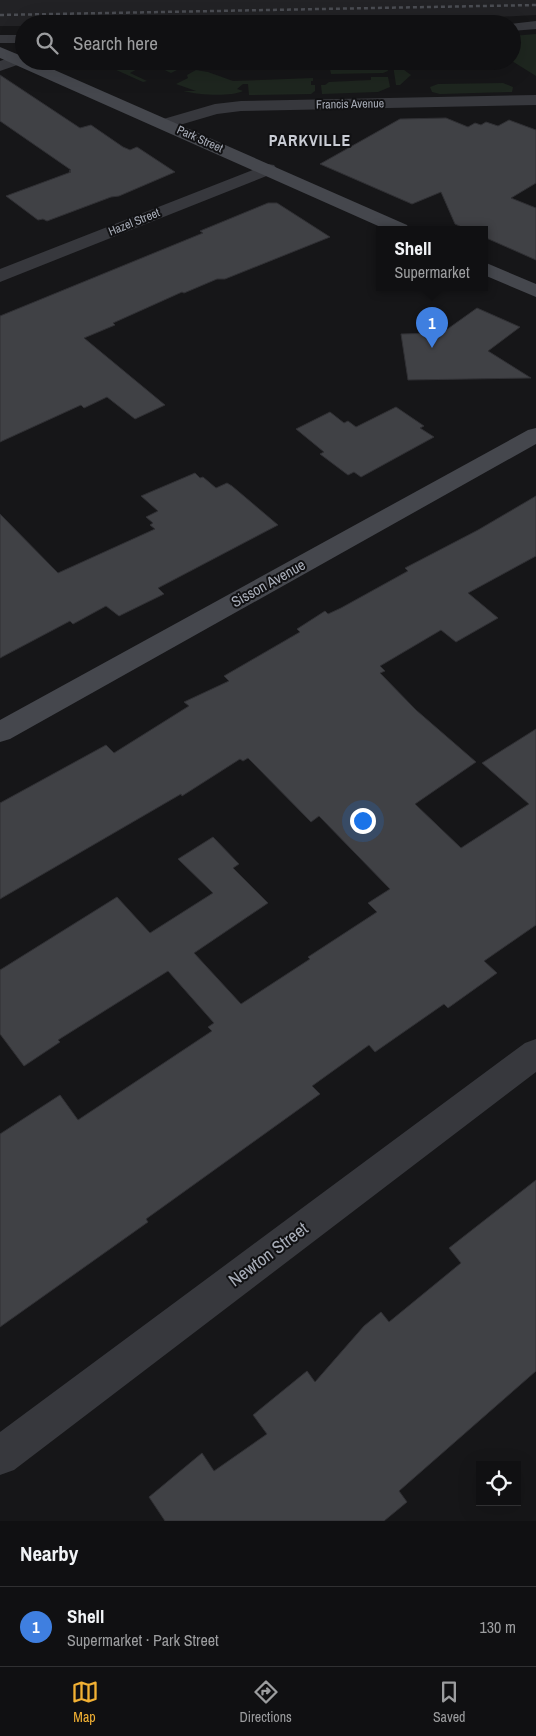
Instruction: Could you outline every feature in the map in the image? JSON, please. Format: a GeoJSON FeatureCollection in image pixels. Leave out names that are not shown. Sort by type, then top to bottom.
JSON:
{"type":"FeatureCollection","features":[{"type":"Feature","properties":{"kind":"main road","name":"Park Street"},"geometry":{"type":"LineString","coordinates":[[0,52],[15,59]]}},
{"type":"Feature","properties":{"kind":"main road","name":"Park Street"},"geometry":{"type":"LineString","coordinates":[[40,70],[393,226]]}},
{"type":"Feature","properties":{"kind":"main road"},"geometry":{"type":"LineString","coordinates":[[488,270],[536,291]]}},
{"type":"Feature","properties":{"kind":"main road","name":"Sisson Avenue"},"geometry":{"type":"LineString","coordinates":[[0,732],[536,435]]}},
{"type":"Feature","properties":{"kind":"street"},"geometry":{"type":"LineString","coordinates":[[0,66],[15,61]]}},
{"type":"Feature","properties":{"kind":"street","name":"Francis Avenue"},"geometry":{"type":"LineString","coordinates":[[166,124],[215,109],[241,106],[536,100]]}},
{"type":"Feature","properties":{"kind":"street","name":"Hazel Street"},"geometry":{"type":"LineString","coordinates":[[0,276],[268,169]]}},
{"type":"Feature","properties":{"kind":"street","name":"Newton Street"},"geometry":{"type":"LineString","coordinates":[[0,1456],[536,1053]]}},
{"type":"Feature","properties":{"kind":"lane"},"geometry":{"type":"LineString","coordinates":[[521,27],[536,26]]}},
{"type":"Feature","properties":{"kind":"lane"},"geometry":{"type":"LineString","coordinates":[[0,40],[15,39]]}},
{"type":"Feature","properties":{"kind":"shaded area"},"geometry":{"type":"Polygon","coordinates":[[[0,0],[536,0],[536,15],[521,16],[15,15],[15,26],[0,26],[0,0]]]}},
{"type":"Feature","properties":{"kind":"shaded area"},"geometry":{"type":"Polygon","coordinates":[[[536,34],[536,76],[521,67],[521,35],[536,34]]]}},
{"type":"Feature","properties":{"kind":"shaded area"},"geometry":{"type":"Polygon","coordinates":[[[116,70],[135,70],[130,73],[147,81],[143,82],[116,70]]]}},
{"type":"Feature","properties":{"kind":"shaded area"},"geometry":{"type":"Polygon","coordinates":[[[165,70],[177,70],[171,73],[165,70]]]}},
{"type":"Feature","properties":{"kind":"shaded area"},"geometry":{"type":"Polygon","coordinates":[[[196,70],[208,72],[233,81],[313,78],[311,85],[315,85],[315,91],[311,94],[249,95],[248,84],[243,84],[237,89],[243,91],[222,95],[183,91],[196,91],[176,84],[188,78],[187,75],[196,70]]]}},
{"type":"Feature","properties":{"kind":"shaded area"},"geometry":{"type":"Polygon","coordinates":[[[330,70],[388,71],[383,73],[331,74],[330,70]]]}},
{"type":"Feature","properties":{"kind":"shaded area"},"geometry":{"type":"Polygon","coordinates":[[[394,70],[404,70],[411,75],[400,85],[396,85],[394,70]]]}},
{"type":"Feature","properties":{"kind":"shaded area"},"geometry":{"type":"Polygon","coordinates":[[[371,77],[388,77],[390,87],[378,92],[322,94],[321,85],[329,82],[371,80],[371,77]]]}},
{"type":"Feature","properties":{"kind":"shaded area"},"geometry":{"type":"Polygon","coordinates":[[[503,83],[513,87],[512,92],[440,94],[432,92],[430,87],[438,84],[503,83]]]}},
{"type":"Feature","properties":{"kind":"building"},"geometry":{"type":"Polygon","coordinates":[[[0,75],[80,128],[91,125],[123,147],[130,150],[137,147],[175,172],[119,196],[111,197],[47,221],[43,219],[38,220],[6,196],[71,172],[69,171],[71,170],[0,121],[0,75]]]}},
{"type":"Feature","properties":{"kind":"building"},"geometry":{"type":"Polygon","coordinates":[[[446,118],[468,127],[475,123],[481,125],[486,122],[498,126],[509,120],[536,130],[536,183],[511,198],[536,208],[536,260],[488,239],[488,226],[459,226],[455,224],[441,192],[412,204],[320,164],[400,119],[446,118]]]}},
{"type":"Feature","properties":{"kind":"building"},"geometry":{"type":"Polygon","coordinates":[[[268,203],[277,203],[330,237],[225,279],[217,279],[184,293],[182,292],[84,338],[165,405],[135,419],[107,397],[84,408],[81,405],[0,442],[0,316],[203,233],[200,231],[268,203]]]}},
{"type":"Feature","properties":{"kind":"building"},"geometry":{"type":"Polygon","coordinates":[[[477,308],[520,327],[488,351],[531,378],[408,380],[401,334],[442,333],[477,308]]]}},
{"type":"Feature","properties":{"kind":"building"},"geometry":{"type":"Polygon","coordinates":[[[396,407],[424,426],[420,428],[434,437],[361,477],[354,472],[348,475],[320,454],[324,452],[296,429],[330,412],[344,423],[348,421],[356,427],[396,407]]]}},
{"type":"Feature","properties":{"kind":"building"},"geometry":{"type":"Polygon","coordinates":[[[195,473],[216,488],[227,483],[232,486],[278,525],[158,588],[164,594],[119,616],[106,606],[73,624],[70,621],[0,658],[0,514],[58,573],[155,529],[150,525],[153,523],[146,517],[158,511],[141,496],[195,473]]]}},
{"type":"Feature","properties":{"kind":"building"},"geometry":{"type":"Polygon","coordinates":[[[536,496],[536,556],[468,593],[498,618],[456,642],[441,630],[380,666],[385,671],[380,673],[416,710],[476,762],[415,804],[461,848],[529,804],[482,763],[536,729],[536,925],[484,961],[497,973],[448,1008],[444,1004],[375,1052],[369,1045],[312,1086],[320,1094],[146,1219],[148,1222],[0,1327],[0,1134],[60,1095],[78,1120],[212,1031],[208,1027],[214,1023],[168,971],[58,1040],[60,1042],[24,1066],[0,1034],[0,970],[117,897],[150,933],[213,893],[178,859],[213,837],[239,864],[233,868],[268,903],[194,953],[241,1004],[377,912],[368,903],[390,889],[319,816],[311,822],[248,758],[243,761],[240,759],[182,796],[181,794],[0,899],[0,803],[106,745],[114,753],[189,706],[184,702],[229,681],[224,676],[300,632],[297,629],[325,611],[328,614],[341,608],[408,571],[405,568],[478,530],[536,496]]]}},
{"type":"Feature","properties":{"kind":"building"},"geometry":{"type":"Polygon","coordinates":[[[536,1180],[536,1371],[399,1491],[407,1502],[384,1521],[165,1521],[149,1497],[202,1453],[214,1471],[267,1434],[253,1415],[307,1371],[315,1382],[364,1326],[381,1312],[389,1322],[461,1263],[449,1248],[536,1180]]]}},
{"type":"Feature","properties":{"kind":"railway"},"geometry":{"type":"LineString","coordinates":[[0,15],[536,5]]}},
{"type":"Feature","properties":{"kind":"place","name":"Shell"},"geometry":{"type":"Point","coordinates":[432,348]}},
{"type":"Feature","properties":{"kind":"district","name":"PARKVILLE"},"geometry":{"type":"Point","coordinates":[310,140]}}]}
